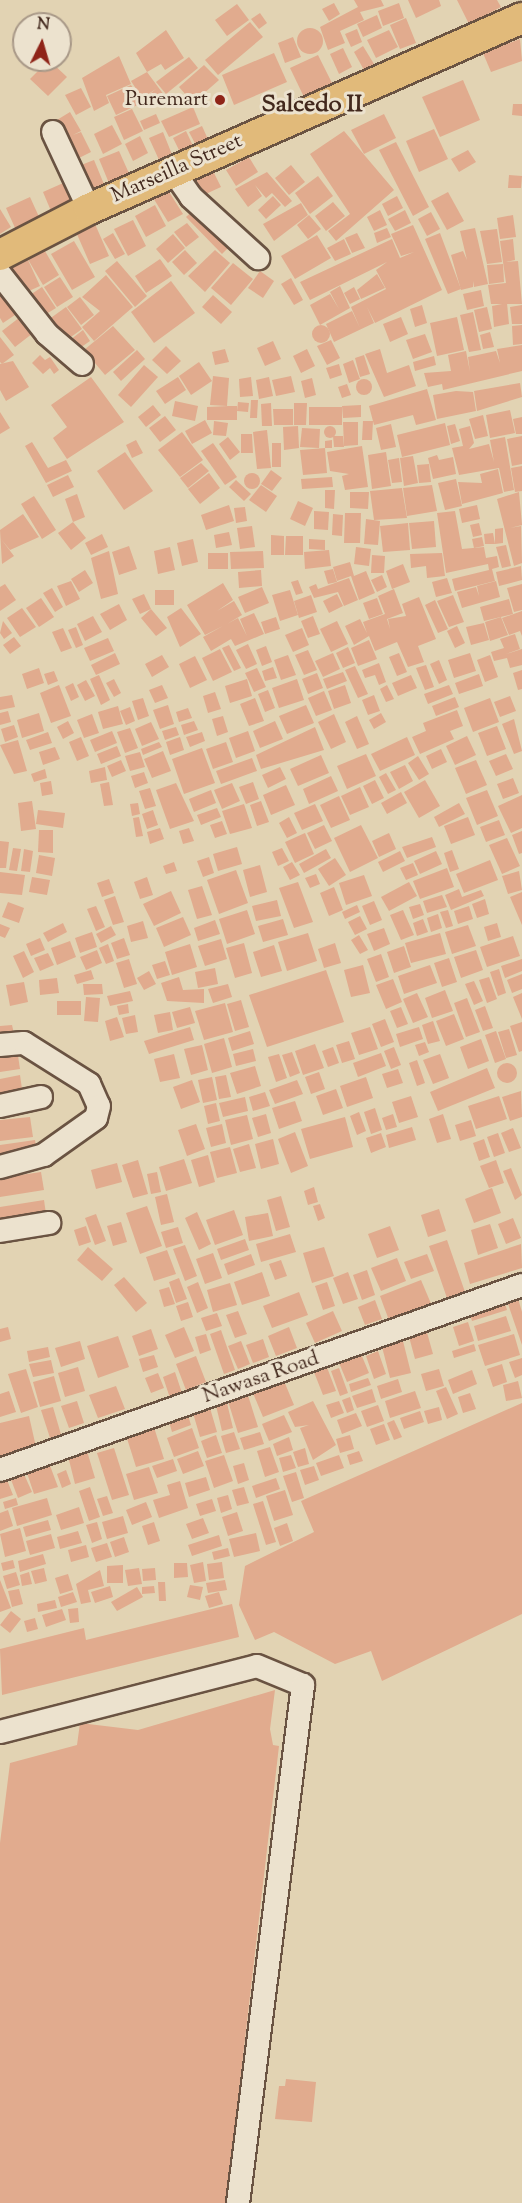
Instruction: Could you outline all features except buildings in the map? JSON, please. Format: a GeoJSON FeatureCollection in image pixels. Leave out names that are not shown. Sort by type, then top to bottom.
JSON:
{"type":"FeatureCollection","features":[{"type":"Feature","properties":{"kind":"main road","name":"Marseilla Street"},"geometry":{"type":"LineString","coordinates":[[0,255],[89,209],[522,18]]}},
{"type":"Feature","properties":{"kind":"street"},"geometry":{"type":"LineString","coordinates":[[53,132],[89,209]]}},
{"type":"Feature","properties":{"kind":"street"},"geometry":{"type":"LineString","coordinates":[[173,171],[190,197],[258,258]]}},
{"type":"Feature","properties":{"kind":"street"},"geometry":{"type":"LineString","coordinates":[[0,274],[47,334],[82,364]]}},
{"type":"Feature","properties":{"kind":"street"},"geometry":{"type":"LineString","coordinates":[[0,1045],[24,1044],[89,1084],[99,1106],[96,1118],[44,1155],[0,1167]]}},
{"type":"Feature","properties":{"kind":"street"},"geometry":{"type":"LineString","coordinates":[[0,1106],[41,1097]]}},
{"type":"Feature","properties":{"kind":"street"},"geometry":{"type":"LineString","coordinates":[[0,1231],[49,1223]]}},
{"type":"Feature","properties":{"kind":"street","name":"Nawasa Road"},"geometry":{"type":"LineString","coordinates":[[0,1470],[522,1285]]}},
{"type":"Feature","properties":{"kind":"street"},"geometry":{"type":"LineString","coordinates":[[4,1726],[256,1666],[303,1685],[238,2203]]}},
{"type":"Feature","properties":{"kind":"place","name":"Puremart"},"geometry":{"type":"Point","coordinates":[220,100]}},
{"type":"Feature","properties":{"kind":"district","name":"Salcedo II"},"geometry":{"type":"Point","coordinates":[312,106]}}]}
